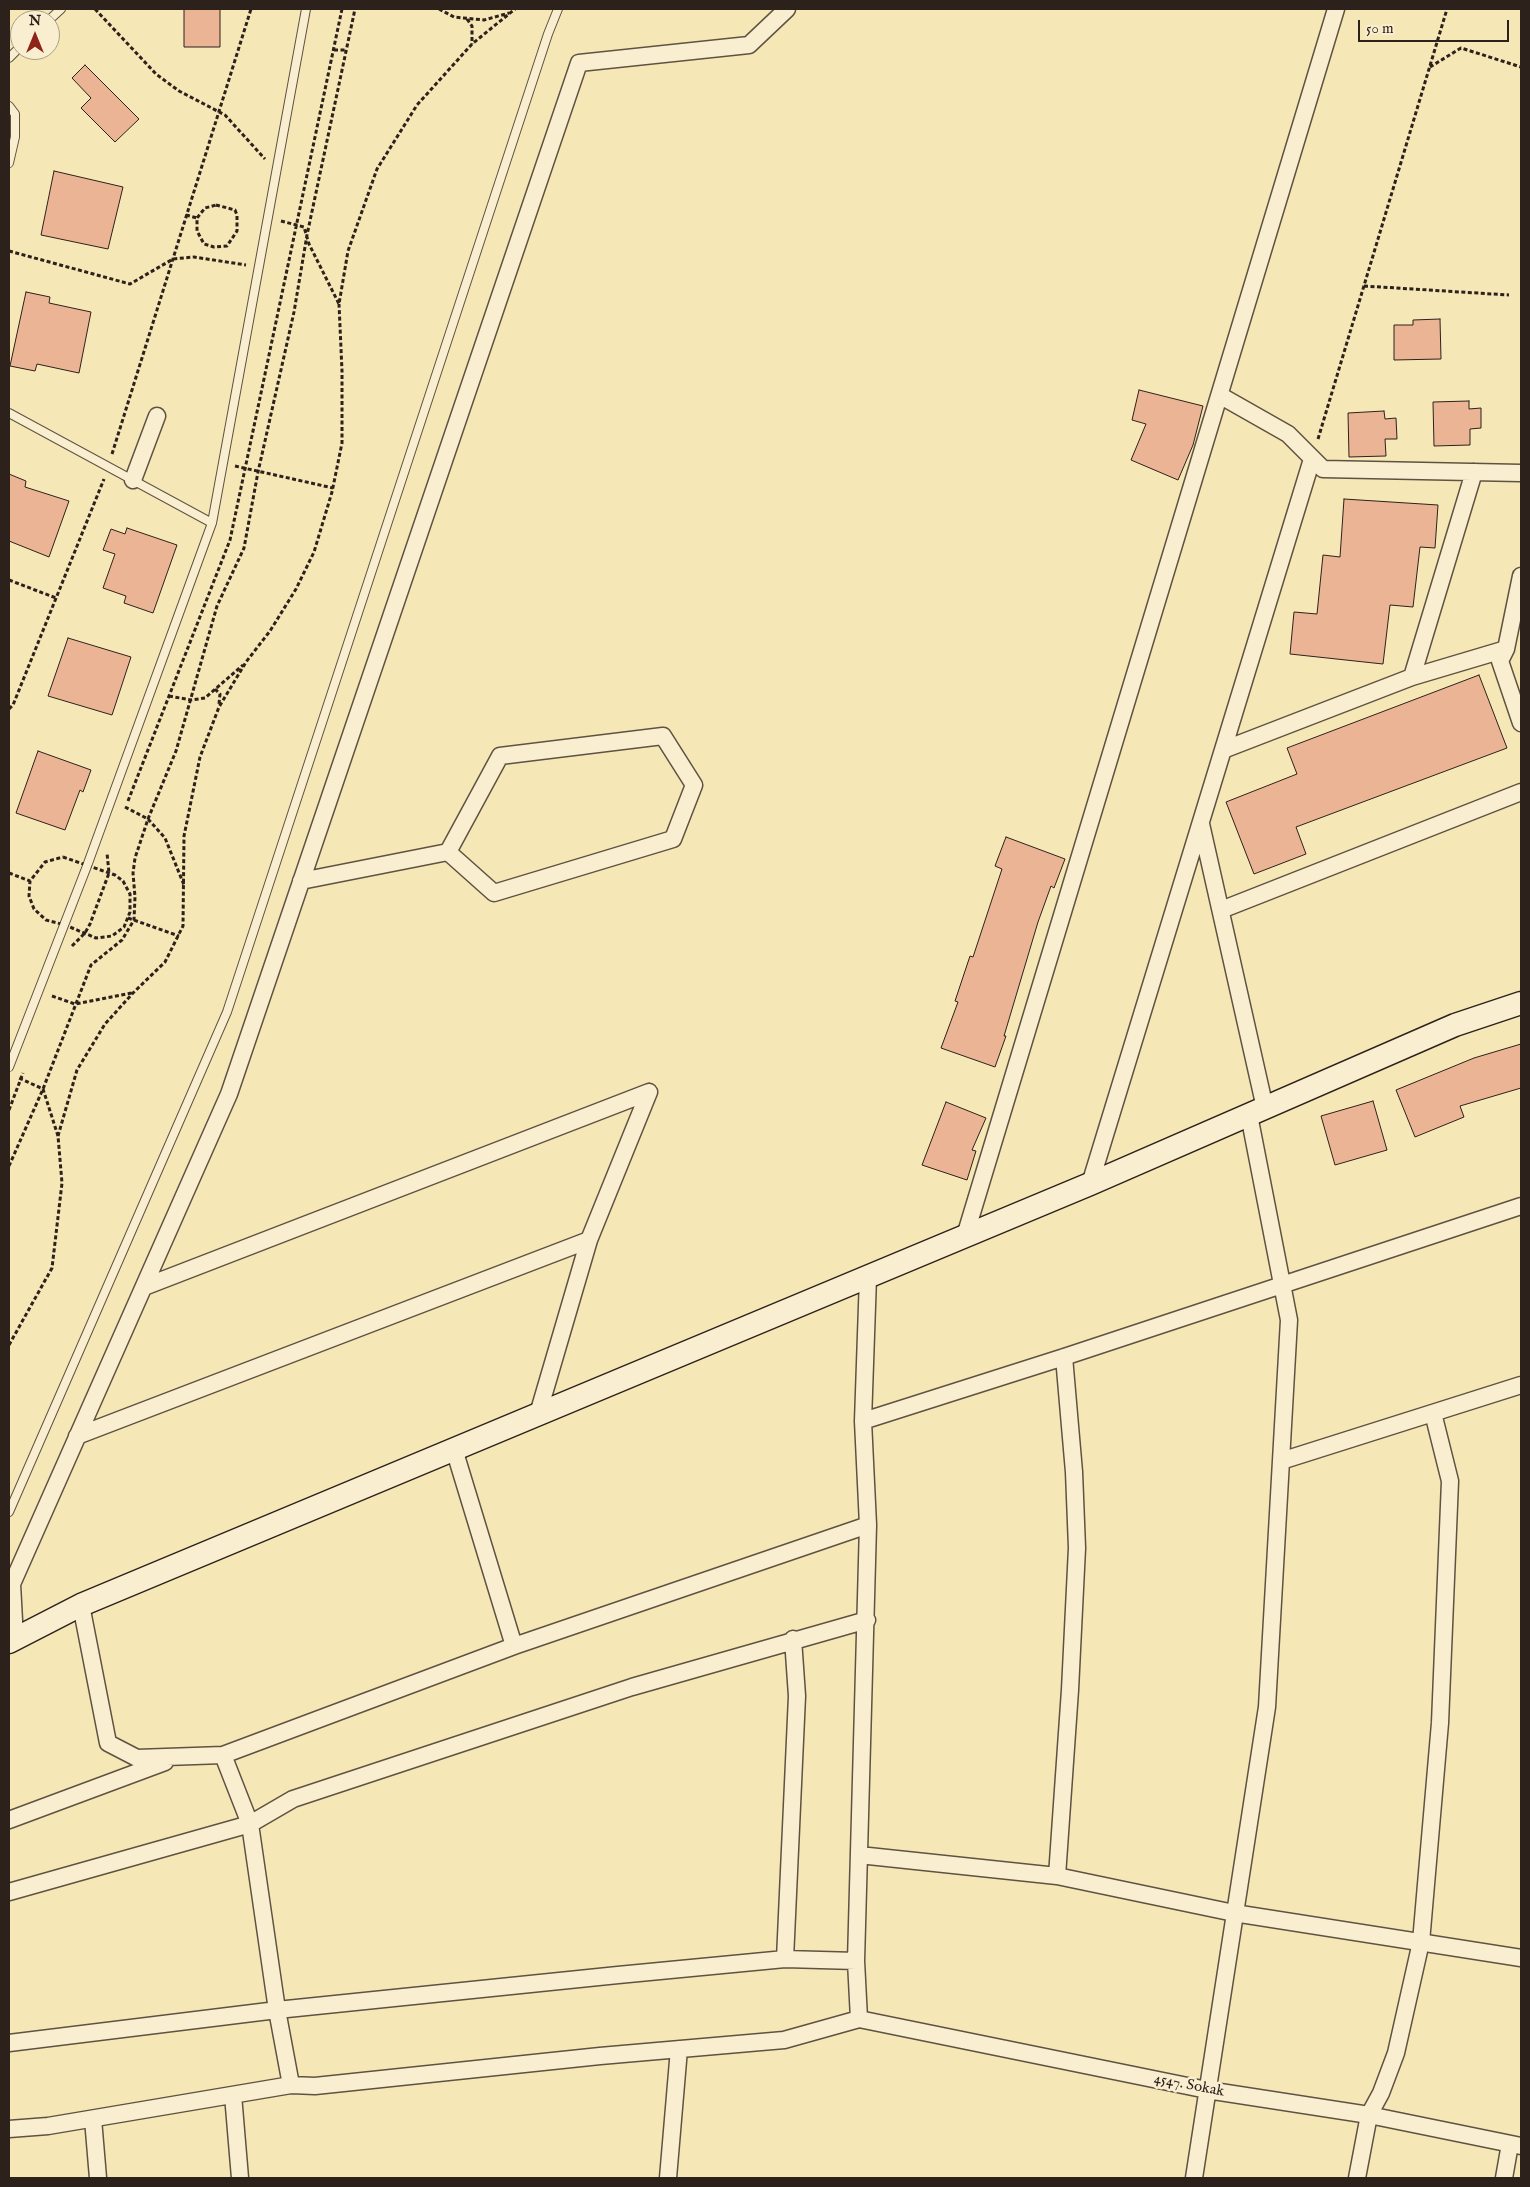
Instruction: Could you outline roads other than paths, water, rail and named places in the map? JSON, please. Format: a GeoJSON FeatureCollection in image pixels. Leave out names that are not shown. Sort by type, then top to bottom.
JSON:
{"type":"FeatureCollection","features":[{"type":"Feature","properties":{"kind":"main road"},"geometry":{"type":"LineString","coordinates":[[12,1641],[81,1605],[1090,1184],[1455,1025],[1521,1002]]}},
{"type":"Feature","properties":{"kind":"street"},"geometry":{"type":"LineString","coordinates":[[12,1641],[12,1584],[229,1094],[579,63],[749,45],[787,9]]}},
{"type":"Feature","properties":{"kind":"street"},"geometry":{"type":"LineString","coordinates":[[965,1236],[1336,9]]}},
{"type":"Feature","properties":{"kind":"street"},"geometry":{"type":"LineString","coordinates":[[1220,396],[1288,434],[1323,469],[1521,473]]}},
{"type":"Feature","properties":{"kind":"street"},"geometry":{"type":"LineString","coordinates":[[133,480],[157,416]]}},
{"type":"Feature","properties":{"kind":"street"},"geometry":{"type":"LineString","coordinates":[[1090,1184],[1312,459]]}},
{"type":"Feature","properties":{"kind":"street"},"geometry":{"type":"LineString","coordinates":[[1412,678],[1474,472]]}},
{"type":"Feature","properties":{"kind":"street"},"geometry":{"type":"LineString","coordinates":[[1521,576],[1506,649],[1500,661],[1521,724]]}},
{"type":"Feature","properties":{"kind":"street"},"geometry":{"type":"LineString","coordinates":[[1223,750],[1412,678],[1506,649]]}},
{"type":"Feature","properties":{"kind":"street"},"geometry":{"type":"LineString","coordinates":[[663,736],[694,785],[673,839],[494,893],[448,852],[500,756],[663,736]]}},
{"type":"Feature","properties":{"kind":"street"},"geometry":{"type":"LineString","coordinates":[[1220,910],[1521,792]]}},
{"type":"Feature","properties":{"kind":"street"},"geometry":{"type":"LineString","coordinates":[[1194,2178],[1267,1707],[1289,1320],[1257,1111],[1220,910],[1201,822]]}},
{"type":"Feature","properties":{"kind":"street"},"geometry":{"type":"LineString","coordinates":[[301,881],[448,852]]}},
{"type":"Feature","properties":{"kind":"street"},"geometry":{"type":"LineString","coordinates":[[144,1287],[649,1092],[589,1240],[538,1414]]}},
{"type":"Feature","properties":{"kind":"street"},"geometry":{"type":"LineString","coordinates":[[863,1421],[1064,1357],[1521,1206]]}},
{"type":"Feature","properties":{"kind":"street"},"geometry":{"type":"LineString","coordinates":[[78,1436],[589,1240]]}},
{"type":"Feature","properties":{"kind":"street"},"geometry":{"type":"LineString","coordinates":[[9,2129],[48,2126],[291,2085],[316,2086],[784,2040],[858,2019],[856,1961],[867,1620],[868,1525],[863,1421],[868,1277]]}},
{"type":"Feature","properties":{"kind":"street"},"geometry":{"type":"LineString","coordinates":[[1057,1876],[1077,1548],[1074,1472],[1064,1357]]}},
{"type":"Feature","properties":{"kind":"street"},"geometry":{"type":"LineString","coordinates":[[1281,1461],[1521,1385]]}},
{"type":"Feature","properties":{"kind":"street"},"geometry":{"type":"LineString","coordinates":[[1357,2178],[1369,2115],[1381,2094],[1396,2053],[1421,1942],[1440,1723],[1450,1481],[1434,1413]]}},
{"type":"Feature","properties":{"kind":"street"},"geometry":{"type":"LineString","coordinates":[[454,1449],[514,1646]]}},
{"type":"Feature","properties":{"kind":"street"},"geometry":{"type":"LineString","coordinates":[[81,1605],[108,1743],[137,1758],[223,1755],[514,1646],[868,1525]]}},
{"type":"Feature","properties":{"kind":"street"},"geometry":{"type":"LineString","coordinates":[[9,1892],[250,1824],[293,1800],[632,1686],[793,1639],[867,1620]]}},
{"type":"Feature","properties":{"kind":"street"},"geometry":{"type":"LineString","coordinates":[[785,1959],[796,1696],[793,1639]]}},
{"type":"Feature","properties":{"kind":"street"},"geometry":{"type":"LineString","coordinates":[[223,1755],[250,1824],[277,2010],[291,2085]]}},
{"type":"Feature","properties":{"kind":"street"},"geometry":{"type":"LineString","coordinates":[[9,1820],[181,1756]]}},
{"type":"Feature","properties":{"kind":"street"},"geometry":{"type":"LineString","coordinates":[[859,1855],[1057,1876],[1234,1913],[1521,1958]]}},
{"type":"Feature","properties":{"kind":"street"},"geometry":{"type":"LineString","coordinates":[[9,2044],[277,2010],[785,1959],[856,1961]]}},
{"type":"Feature","properties":{"kind":"street","name":"4547. Sokak"},"geometry":{"type":"LineString","coordinates":[[858,2019],[1207,2090],[1369,2115],[1516,2145]]}},
{"type":"Feature","properties":{"kind":"street"},"geometry":{"type":"LineString","coordinates":[[668,2178],[679,2049]]}},
{"type":"Feature","properties":{"kind":"street"},"geometry":{"type":"LineString","coordinates":[[233,2095],[240,2178]]}},
{"type":"Feature","properties":{"kind":"street"},"geometry":{"type":"LineString","coordinates":[[92,2119],[98,2178]]}},
{"type":"Feature","properties":{"kind":"street"},"geometry":{"type":"LineString","coordinates":[[1504,2178],[1516,2145]]}},
{"type":"Feature","properties":{"kind":"lane"},"geometry":{"type":"LineString","coordinates":[[9,1067],[87,866],[212,523],[306,9]]}},
{"type":"Feature","properties":{"kind":"lane"},"geometry":{"type":"LineString","coordinates":[[9,1512],[227,1012],[548,34],[558,9]]}},
{"type":"Feature","properties":{"kind":"lane"},"geometry":{"type":"LineString","coordinates":[[9,106],[16,114],[16,138],[9,163]]}},
{"type":"Feature","properties":{"kind":"lane"},"geometry":{"type":"LineString","coordinates":[[9,414],[212,523]]}}]}
